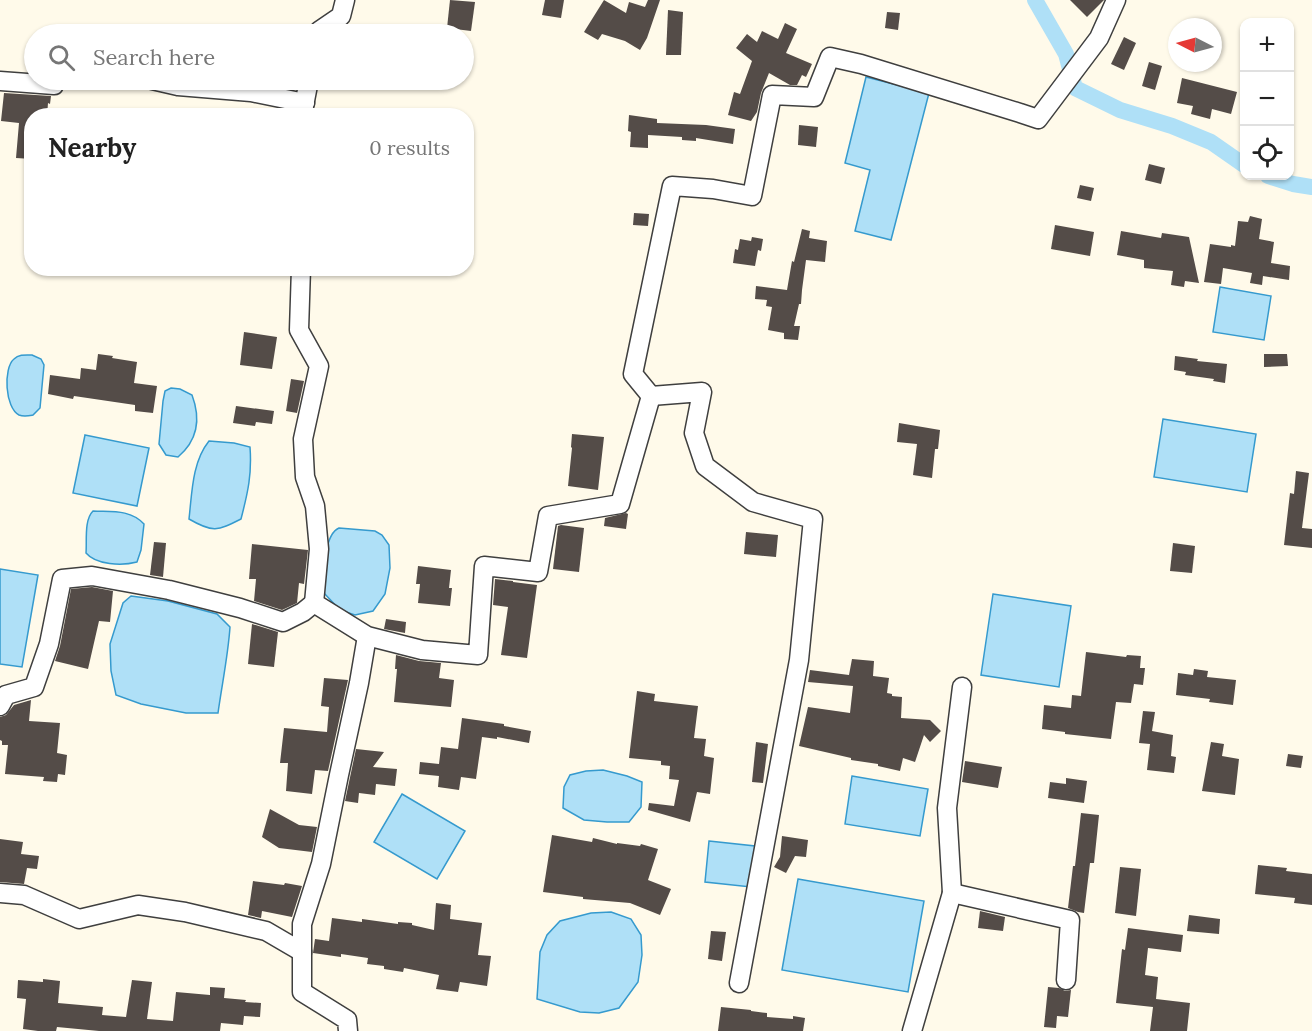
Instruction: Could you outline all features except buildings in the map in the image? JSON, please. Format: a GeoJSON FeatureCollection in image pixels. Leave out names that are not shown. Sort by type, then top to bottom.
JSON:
{"type":"FeatureCollection","features":[{"type":"Feature","properties":{"kind":"street"},"geometry":{"type":"LineString","coordinates":[[329,24],[341,16],[345,0]]}},
{"type":"Feature","properties":{"kind":"street"},"geometry":{"type":"LineString","coordinates":[[651,396],[633,374],[672,186],[713,189],[752,196],[772,95],[814,97],[830,57],[861,64],[1038,119],[1099,38],[1116,0]]}},
{"type":"Feature","properties":{"kind":"street"},"geometry":{"type":"LineString","coordinates":[[0,81],[24,83]]}},
{"type":"Feature","properties":{"kind":"street"},"geometry":{"type":"LineString","coordinates":[[227,90],[251,92],[301,108]]}},
{"type":"Feature","properties":{"kind":"street"},"geometry":{"type":"LineString","coordinates":[[304,108],[307,90]]}},
{"type":"Feature","properties":{"kind":"street"},"geometry":{"type":"LineString","coordinates":[[0,706],[6,695],[34,687],[49,644],[62,579],[93,576],[169,590],[240,608],[283,622],[303,612],[314,603],[320,549],[315,506],[304,477],[303,439],[319,366],[299,330],[301,276]]}},
{"type":"Feature","properties":{"kind":"street"},"geometry":{"type":"LineString","coordinates":[[651,396],[702,392],[694,433],[705,466],[753,502],[813,519],[799,660],[739,983]]}},
{"type":"Feature","properties":{"kind":"street"},"geometry":{"type":"LineString","coordinates":[[314,603],[367,636],[422,650],[478,656],[484,566],[538,572],[548,516],[620,504],[651,396]]}},
{"type":"Feature","properties":{"kind":"street"},"geometry":{"type":"LineString","coordinates":[[348,1031],[347,1020],[302,992],[302,924],[321,864],[367,636]]}},
{"type":"Feature","properties":{"kind":"street"},"geometry":{"type":"LineString","coordinates":[[912,1031],[952,893],[947,808],[962,687]]}},
{"type":"Feature","properties":{"kind":"street"},"geometry":{"type":"LineString","coordinates":[[0,893],[24,895],[79,919],[138,904],[185,912],[266,931],[302,952]]}},
{"type":"Feature","properties":{"kind":"street"},"geometry":{"type":"LineString","coordinates":[[952,893],[1070,920],[1066,980]]}},
{"type":"Feature","properties":{"kind":"water"},"geometry":{"type":"Polygon","coordinates":[[[866,77],[929,93],[891,240],[855,231],[870,170],[845,163],[866,77]]]}},
{"type":"Feature","properties":{"kind":"water"},"geometry":{"type":"Polygon","coordinates":[[[1220,287],[1271,296],[1264,340],[1213,332],[1220,287]]]}},
{"type":"Feature","properties":{"kind":"water"},"geometry":{"type":"Polygon","coordinates":[[[32,355],[41,359],[44,365],[40,408],[33,415],[23,416],[14,411],[8,397],[8,371],[16,357],[32,355]]]}},
{"type":"Feature","properties":{"kind":"water"},"geometry":{"type":"Polygon","coordinates":[[[171,388],[180,389],[192,395],[197,421],[190,444],[178,457],[166,455],[159,444],[165,391],[171,388]]]}},
{"type":"Feature","properties":{"kind":"water"},"geometry":{"type":"Polygon","coordinates":[[[1163,419],[1256,434],[1247,492],[1154,477],[1163,419]]]}},
{"type":"Feature","properties":{"kind":"water"},"geometry":{"type":"Polygon","coordinates":[[[85,435],[149,448],[137,506],[73,493],[85,435]]]}},
{"type":"Feature","properties":{"kind":"water"},"geometry":{"type":"Polygon","coordinates":[[[209,441],[250,447],[249,483],[241,519],[215,529],[204,527],[189,519],[196,468],[203,449],[209,441]]]}},
{"type":"Feature","properties":{"kind":"water"},"geometry":{"type":"Polygon","coordinates":[[[93,511],[126,514],[139,519],[144,524],[137,562],[110,564],[96,560],[86,553],[87,525],[93,511]]]}},
{"type":"Feature","properties":{"kind":"water"},"geometry":{"type":"Polygon","coordinates":[[[339,528],[375,531],[382,535],[389,545],[390,568],[385,594],[373,611],[355,615],[340,610],[323,592],[327,547],[334,532],[339,528]]]}},
{"type":"Feature","properties":{"kind":"water"},"geometry":{"type":"Polygon","coordinates":[[[0,569],[38,575],[22,667],[0,664],[0,569]]]}},
{"type":"Feature","properties":{"kind":"water"},"geometry":{"type":"Polygon","coordinates":[[[993,594],[1071,606],[1059,687],[981,675],[993,594]]]}},
{"type":"Feature","properties":{"kind":"water"},"geometry":{"type":"Polygon","coordinates":[[[131,596],[168,601],[217,614],[230,627],[218,713],[186,713],[141,704],[116,695],[111,671],[110,644],[123,603],[131,596]]]}},
{"type":"Feature","properties":{"kind":"water"},"geometry":{"type":"Polygon","coordinates":[[[603,770],[642,782],[641,807],[629,822],[584,820],[563,808],[564,787],[570,775],[603,770]]]}},
{"type":"Feature","properties":{"kind":"water"},"geometry":{"type":"Polygon","coordinates":[[[852,776],[928,789],[920,836],[845,824],[852,776]]]}},
{"type":"Feature","properties":{"kind":"water"},"geometry":{"type":"Polygon","coordinates":[[[402,794],[465,831],[437,879],[374,842],[402,794]]]}},
{"type":"Feature","properties":{"kind":"water"},"geometry":{"type":"Polygon","coordinates":[[[709,841],[755,846],[751,887],[705,882],[709,841]]]}},
{"type":"Feature","properties":{"kind":"water"},"geometry":{"type":"Polygon","coordinates":[[[798,879],[924,901],[908,992],[782,970],[798,879]]]}},
{"type":"Feature","properties":{"kind":"water"},"geometry":{"type":"Polygon","coordinates":[[[611,912],[631,919],[641,935],[642,955],[638,982],[619,1008],[599,1013],[580,1012],[537,999],[540,952],[547,935],[560,921],[591,913],[611,912]]]}},
{"type":"Feature","properties":{"kind":"waterway"},"geometry":{"type":"LineString","coordinates":[[1035,0],[1066,54],[1075,88],[1120,110],[1172,126],[1211,142],[1240,162]]}},
{"type":"Feature","properties":{"kind":"waterway"},"geometry":{"type":"LineString","coordinates":[[1280,180],[1312,187]]}}]}
